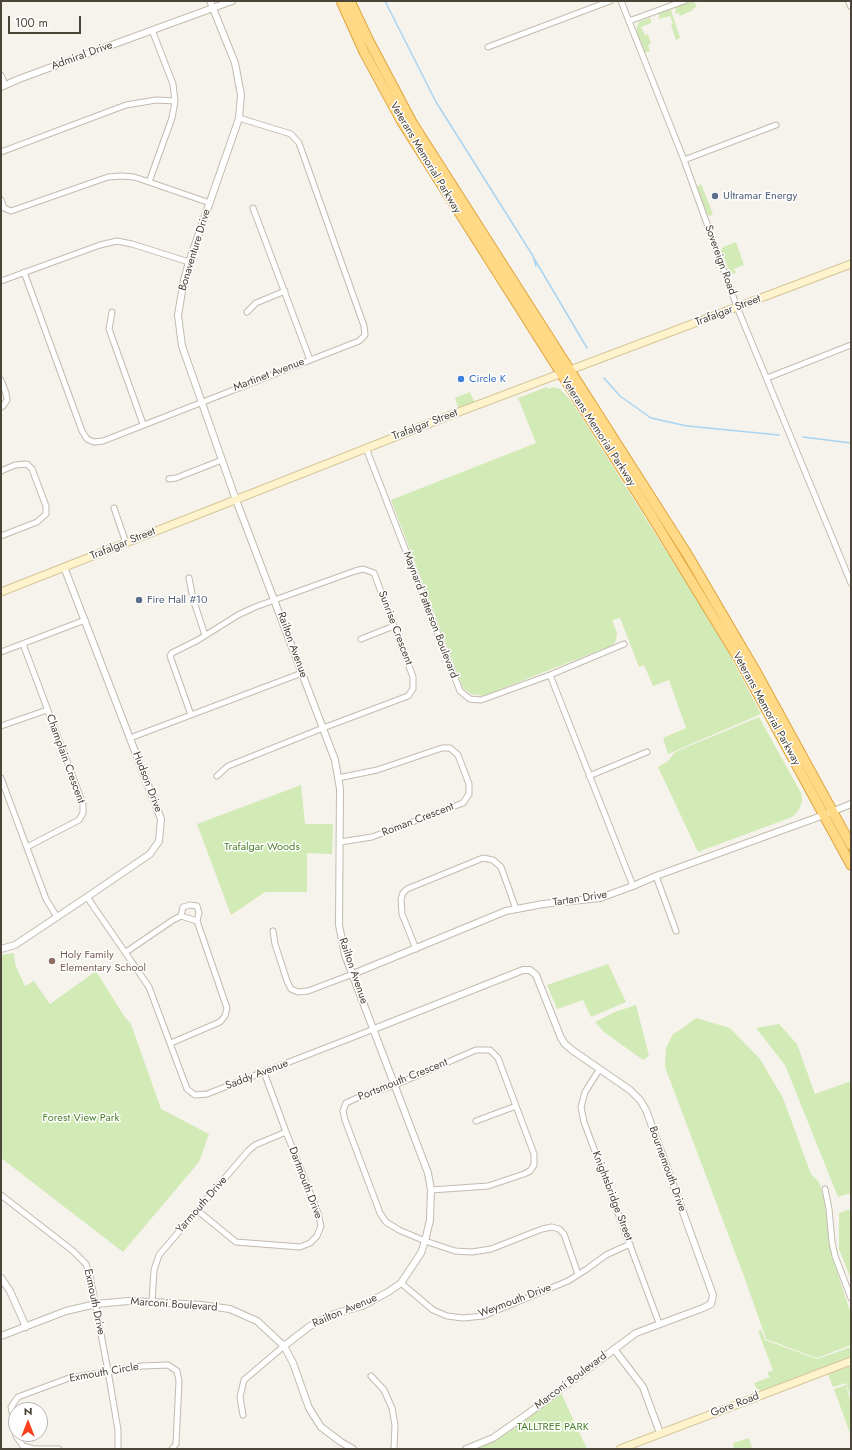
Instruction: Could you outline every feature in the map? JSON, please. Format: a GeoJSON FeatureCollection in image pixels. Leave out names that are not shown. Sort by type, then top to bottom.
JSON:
{"type":"FeatureCollection","features":[{"type":"Feature","properties":{"kind":"highway","name":"Veterans Memorial Parkway"},"geometry":{"type":"LineString","coordinates":[[340,1],[364,52],[402,122],[651,515],[740,661],[851,865]]}},
{"type":"Feature","properties":{"kind":"highway","name":"Veterans Memorial Parkway"},"geometry":{"type":"LineString","coordinates":[[350,1],[372,47],[414,124],[687,554],[755,670],[851,845]]}},
{"type":"Feature","properties":{"kind":"main road","name":"Trafalgar Street"},"geometry":{"type":"LineString","coordinates":[[1,592],[456,413],[851,264]]}},
{"type":"Feature","properties":{"kind":"main road","name":"Gore Road"},"geometry":{"type":"LineString","coordinates":[[620,1449],[851,1361]]}},
{"type":"Feature","properties":{"kind":"street","name":"Bonaventure Drive"},"geometry":{"type":"LineString","coordinates":[[210,1],[235,64],[241,95],[239,118],[189,262],[180,298],[178,315],[182,346],[236,500]]}},
{"type":"Feature","properties":{"kind":"street","name":"Admiral Drive"},"geometry":{"type":"LineString","coordinates":[[3,86],[18,79],[232,1]]}},
{"type":"Feature","properties":{"kind":"street"},"geometry":{"type":"LineString","coordinates":[[488,47],[610,1]]}},
{"type":"Feature","properties":{"kind":"street","name":"Sovereign Road"},"geometry":{"type":"LineString","coordinates":[[621,1],[684,160],[737,308],[850,576],[851,583]]}},
{"type":"Feature","properties":{"kind":"street"},"geometry":{"type":"LineString","coordinates":[[629,21],[684,1]]}},
{"type":"Feature","properties":{"kind":"street"},"geometry":{"type":"LineString","coordinates":[[849,1],[851,6]]}},
{"type":"Feature","properties":{"kind":"street"},"geometry":{"type":"LineString","coordinates":[[150,182],[172,118],[175,101],[173,84],[152,30]]}},
{"type":"Feature","properties":{"kind":"street"},"geometry":{"type":"LineString","coordinates":[[1,75],[3,86]]}},
{"type":"Feature","properties":{"kind":"street"},"geometry":{"type":"LineString","coordinates":[[1,152],[126,105],[156,100],[175,101]]}},
{"type":"Feature","properties":{"kind":"street","name":"Martinet Avenue"},"geometry":{"type":"LineString","coordinates":[[24,272],[82,431],[87,439],[94,442],[103,441],[359,340],[365,335],[364,326],[298,143],[291,134],[239,118]]}},
{"type":"Feature","properties":{"kind":"street"},"geometry":{"type":"LineString","coordinates":[[684,160],[776,125]]}},
{"type":"Feature","properties":{"kind":"street"},"geometry":{"type":"LineString","coordinates":[[1,200],[4,208],[11,211],[108,177],[121,176],[134,177],[210,203]]}},
{"type":"Feature","properties":{"kind":"street"},"geometry":{"type":"LineString","coordinates":[[253,208],[310,360]]}},
{"type":"Feature","properties":{"kind":"street"},"geometry":{"type":"LineString","coordinates":[[1,281],[100,245],[117,241],[132,244],[189,262]]}},
{"type":"Feature","properties":{"kind":"street"},"geometry":{"type":"LineString","coordinates":[[247,312],[256,303],[285,291]]}},
{"type":"Feature","properties":{"kind":"street"},"geometry":{"type":"LineString","coordinates":[[112,312],[109,329],[143,424]]}},
{"type":"Feature","properties":{"kind":"street"},"geometry":{"type":"LineString","coordinates":[[767,378],[851,345]]}},
{"type":"Feature","properties":{"kind":"street"},"geometry":{"type":"LineString","coordinates":[[1,380],[7,400],[1,407]]}},
{"type":"Feature","properties":{"kind":"street","name":"Maynard Patterson Boulevard"},"geometry":{"type":"LineString","coordinates":[[366,448],[460,691],[470,699],[481,700],[550,675],[624,644]]}},
{"type":"Feature","properties":{"kind":"street"},"geometry":{"type":"LineString","coordinates":[[169,479],[176,478],[222,460]]}},
{"type":"Feature","properties":{"kind":"street"},"geometry":{"type":"LineString","coordinates":[[1,471],[15,465],[27,464],[32,469],[46,506],[46,514],[37,522],[1,536]]}},
{"type":"Feature","properties":{"kind":"street","name":"Railton Avenue"},"geometry":{"type":"LineString","coordinates":[[236,500],[335,760],[340,789],[339,925],[345,955],[428,1173],[431,1190],[430,1220],[426,1241],[421,1253],[401,1283],[362,1306],[334,1314],[310,1326],[284,1346]]}},
{"type":"Feature","properties":{"kind":"street"},"geometry":{"type":"LineString","coordinates":[[114,508],[126,543]]}},
{"type":"Feature","properties":{"kind":"street","name":"Hudson Drive"},"geometry":{"type":"LineString","coordinates":[[1,949],[15,945],[88,897],[150,854],[159,841],[161,819],[64,567]]}},
{"type":"Feature","properties":{"kind":"street","name":"Sunrise Crescent"},"geometry":{"type":"LineString","coordinates":[[191,715],[170,656],[178,649],[255,607],[354,571],[363,569],[374,573],[413,677],[413,689],[408,696],[228,766],[217,776]]}},
{"type":"Feature","properties":{"kind":"street"},"geometry":{"type":"LineString","coordinates":[[189,578],[193,599],[205,635]]}},
{"type":"Feature","properties":{"kind":"street"},"geometry":{"type":"LineString","coordinates":[[1,652],[85,620]]}},
{"type":"Feature","properties":{"kind":"street"},"geometry":{"type":"LineString","coordinates":[[361,639],[394,626]]}},
{"type":"Feature","properties":{"kind":"street","name":"Champlain Crescent"},"geometry":{"type":"LineString","coordinates":[[23,644],[82,800],[83,813],[79,820],[27,847]]}},
{"type":"Feature","properties":{"kind":"street"},"geometry":{"type":"LineString","coordinates":[[130,738],[302,673]]}},
{"type":"Feature","properties":{"kind":"street"},"geometry":{"type":"LineString","coordinates":[[550,675],[633,886]]}},
{"type":"Feature","properties":{"kind":"street"},"geometry":{"type":"LineString","coordinates":[[1,726],[47,710]]}},
{"type":"Feature","properties":{"kind":"street","name":"Roman Crescent"},"geometry":{"type":"LineString","coordinates":[[338,778],[377,770],[442,748],[450,748],[458,755],[469,784],[469,794],[463,803],[372,837],[340,842]]}},
{"type":"Feature","properties":{"kind":"street"},"geometry":{"type":"LineString","coordinates":[[589,776],[647,752]]}},
{"type":"Feature","properties":{"kind":"street"},"geometry":{"type":"LineString","coordinates":[[1,778],[46,899],[57,917]]}},
{"type":"Feature","properties":{"kind":"street","name":"Tartan Drive"},"geometry":{"type":"LineString","coordinates":[[353,974],[506,911],[543,904],[600,898],[851,804]]}},
{"type":"Feature","properties":{"kind":"street"},"geometry":{"type":"LineString","coordinates":[[416,949],[402,914],[401,899],[403,893],[407,889],[483,858],[493,860],[500,867],[516,909]]}},
{"type":"Feature","properties":{"kind":"street"},"geometry":{"type":"LineString","coordinates":[[656,876],[676,931]]}},
{"type":"Feature","properties":{"kind":"street","name":"Saddy Avenue"},"geometry":{"type":"LineString","coordinates":[[88,897],[149,987],[187,1089],[195,1095],[207,1094],[523,970],[530,970]]}},
{"type":"Feature","properties":{"kind":"street"},"geometry":{"type":"LineString","coordinates":[[171,1043],[220,1022],[225,1016],[227,1008],[197,922],[197,906],[190,905],[182,907],[181,916]]}},
{"type":"Feature","properties":{"kind":"street"},"geometry":{"type":"LineString","coordinates":[[126,952],[181,916],[197,922]]}},
{"type":"Feature","properties":{"kind":"street"},"geometry":{"type":"LineString","coordinates":[[273,931],[275,944],[287,981],[292,989],[298,992],[308,991],[353,974]]}},
{"type":"Feature","properties":{"kind":"street","name":"Bournemouth Drive"},"geometry":{"type":"LineString","coordinates":[[530,970],[536,975],[561,1038],[565,1044],[599,1070],[630,1090],[640,1100],[646,1110],[713,1295],[711,1304],[636,1333],[614,1349]]}},
{"type":"Feature","properties":{"kind":"street","name":"Portsmouth Crescent"},"geometry":{"type":"LineString","coordinates":[[431,1190],[488,1186],[524,1174],[530,1171],[534,1165],[534,1154],[498,1058],[490,1050],[476,1050],[395,1085],[359,1096],[346,1103],[343,1111],[345,1120],[380,1213],[386,1222],[399,1230],[455,1251],[472,1252],[491,1249],[552,1226],[559,1229],[564,1234],[578,1274]]}},
{"type":"Feature","properties":{"kind":"street","name":"Knightsbridge Street"},"geometry":{"type":"LineString","coordinates":[[599,1070],[585,1092],[581,1107],[584,1122],[659,1323]]}},
{"type":"Feature","properties":{"kind":"street","name":"Dartmouth Drive"},"geometry":{"type":"LineString","coordinates":[[198,1211],[236,1242],[300,1247],[310,1244],[317,1236],[321,1226],[318,1213],[264,1072]]}},
{"type":"Feature","properties":{"kind":"street"},"geometry":{"type":"LineString","coordinates":[[476,1121],[516,1106]]}},
{"type":"Feature","properties":{"kind":"street","name":"Yarmouth Drive"},"geometry":{"type":"LineString","coordinates":[[152,1302],[154,1270],[159,1255],[248,1151],[255,1145],[286,1132]]}},
{"type":"Feature","properties":{"kind":"street"},"geometry":{"type":"LineString","coordinates":[[825,1189],[830,1209],[832,1242],[835,1256],[851,1298]]}},
{"type":"Feature","properties":{"kind":"street","name":"Exmouth Drive"},"geometry":{"type":"LineString","coordinates":[[1,1195],[74,1251],[86,1264],[96,1304],[108,1371],[118,1430],[118,1449]]}},
{"type":"Feature","properties":{"kind":"street","name":"Weymouth Drive"},"geometry":{"type":"LineString","coordinates":[[401,1283],[433,1310],[447,1316],[463,1318],[483,1316],[568,1281],[606,1255],[630,1244]]}},
{"type":"Feature","properties":{"kind":"street"},"geometry":{"type":"LineString","coordinates":[[1,1278],[10,1291],[26,1327]]}},
{"type":"Feature","properties":{"kind":"street","name":"Marconi Boulevard"},"geometry":{"type":"LineString","coordinates":[[1,1336],[66,1312],[96,1304],[128,1301],[201,1305],[230,1309],[257,1321],[284,1346],[293,1363],[309,1408],[321,1427],[353,1449]]}},
{"type":"Feature","properties":{"kind":"street"},"geometry":{"type":"LineString","coordinates":[[243,1415],[240,1397],[244,1380],[284,1346]]}},
{"type":"Feature","properties":{"kind":"street"},"geometry":{"type":"LineString","coordinates":[[614,1349],[643,1387],[660,1434]]}},
{"type":"Feature","properties":{"kind":"street","name":"Marconi Boulevard"},"geometry":{"type":"LineString","coordinates":[[466,1449],[493,1438],[614,1349]]}},
{"type":"Feature","properties":{"kind":"street","name":"Exmouth Circle"},"geometry":{"type":"LineString","coordinates":[[58,1449],[34,1449],[23,1446],[16,1436],[11,1407],[18,1397],[69,1378],[142,1366],[168,1364],[177,1371],[180,1381],[176,1444],[172,1449]]}},
{"type":"Feature","properties":{"kind":"street"},"geometry":{"type":"LineString","coordinates":[[371,1376],[384,1390],[392,1408],[395,1425],[394,1449]]}},
{"type":"Feature","properties":{"kind":"green space"},"geometry":{"type":"Polygon","coordinates":[[[691,1],[694,2],[697,7],[680,16],[679,13],[675,14],[676,7],[691,1]]]}},
{"type":"Feature","properties":{"kind":"green space"},"geometry":{"type":"Polygon","coordinates":[[[671,10],[680,38],[676,40],[671,25],[673,24],[670,16],[659,19],[659,13],[671,10]]]}},
{"type":"Feature","properties":{"kind":"green space"},"geometry":{"type":"Polygon","coordinates":[[[649,18],[651,19],[651,23],[641,27],[645,35],[648,34],[651,44],[648,45],[650,51],[645,52],[636,30],[639,22],[649,18]]]}},
{"type":"Feature","properties":{"kind":"green space"},"geometry":{"type":"Polygon","coordinates":[[[701,184],[713,214],[710,216],[707,214],[697,189],[701,184]]]}},
{"type":"Feature","properties":{"kind":"green space"},"geometry":{"type":"Polygon","coordinates":[[[736,242],[744,265],[734,269],[736,272],[734,274],[730,272],[721,251],[723,247],[736,242]]]}},
{"type":"Feature","properties":{"kind":"green space"},"geometry":{"type":"Polygon","coordinates":[[[547,387],[548,389],[554,387],[560,389],[572,402],[692,592],[728,652],[761,714],[668,754],[663,738],[686,728],[669,680],[653,686],[644,665],[639,667],[620,618],[612,620],[617,633],[616,640],[613,645],[483,696],[471,694],[463,688],[391,500],[536,443],[518,398],[547,387]]]}},
{"type":"Feature","properties":{"kind":"green space"},"geometry":{"type":"Polygon","coordinates":[[[470,392],[474,403],[460,408],[458,407],[455,398],[470,392]]]}},
{"type":"Feature","properties":{"kind":"green space"},"geometry":{"type":"Polygon","coordinates":[[[759,717],[801,793],[802,801],[799,810],[792,817],[698,852],[658,767],[668,761],[675,752],[759,717]]]}},
{"type":"Feature","properties":{"kind":"green space","name":"Trafalgar Woods"},"geometry":{"type":"Polygon","coordinates":[[[301,785],[305,824],[333,824],[332,854],[307,853],[307,892],[265,892],[231,915],[197,824],[301,785]]]}},
{"type":"Feature","properties":{"kind":"green space","name":"Forest View Park"},"geometry":{"type":"Polygon","coordinates":[[[14,953],[15,964],[25,986],[34,981],[50,1004],[96,971],[124,1016],[131,1024],[161,1109],[209,1134],[199,1162],[123,1252],[1,1158],[1,955],[14,953]]]}},
{"type":"Feature","properties":{"kind":"green space"},"geometry":{"type":"Polygon","coordinates":[[[608,964],[626,1002],[591,1017],[583,1000],[557,1009],[547,985],[608,964]]]}},
{"type":"Feature","properties":{"kind":"green space"},"geometry":{"type":"Polygon","coordinates":[[[636,1005],[649,1056],[643,1060],[604,1032],[595,1022],[615,1012],[636,1005]]]}},
{"type":"Feature","properties":{"kind":"green space"},"geometry":{"type":"Polygon","coordinates":[[[696,1018],[730,1028],[760,1059],[783,1098],[811,1174],[819,1182],[824,1198],[831,1254],[851,1314],[851,1345],[817,1358],[766,1339],[665,1067],[666,1048],[673,1034],[696,1018]]]}},
{"type":"Feature","properties":{"kind":"green space"},"geometry":{"type":"Polygon","coordinates":[[[779,1024],[797,1044],[815,1094],[851,1081],[851,1193],[838,1197],[785,1065],[756,1028],[779,1024]]]}},
{"type":"Feature","properties":{"kind":"green space"},"geometry":{"type":"Polygon","coordinates":[[[851,1209],[851,1279],[839,1249],[839,1213],[851,1209]]]}},
{"type":"Feature","properties":{"kind":"green space"},"geometry":{"type":"Polygon","coordinates":[[[761,1330],[765,1340],[817,1359],[851,1347],[851,1357],[765,1390],[760,1390],[757,1389],[754,1383],[770,1377],[767,1373],[773,1370],[758,1331],[761,1330]]]}},
{"type":"Feature","properties":{"kind":"green space"},"geometry":{"type":"Polygon","coordinates":[[[851,1366],[851,1397],[846,1383],[833,1387],[828,1374],[851,1366]]]}},
{"type":"Feature","properties":{"kind":"green space"},"geometry":{"type":"Polygon","coordinates":[[[846,1385],[851,1403],[851,1436],[834,1389],[846,1385]]]}},
{"type":"Feature","properties":{"kind":"green space","name":"TALLTREE PARK"},"geometry":{"type":"Polygon","coordinates":[[[561,1393],[587,1449],[475,1449],[512,1430],[561,1393]]]}},
{"type":"Feature","properties":{"kind":"green space"},"geometry":{"type":"Polygon","coordinates":[[[749,1438],[752,1449],[734,1449],[733,1443],[749,1438]]]}},
{"type":"Feature","properties":{"kind":"waterway"},"geometry":{"type":"LineString","coordinates":[[385,1],[436,102],[533,256],[536,266]]}},
{"type":"Feature","properties":{"kind":"waterway"},"geometry":{"type":"LineString","coordinates":[[535,260],[587,348]]}},
{"type":"Feature","properties":{"kind":"waterway"},"geometry":{"type":"LineString","coordinates":[[604,378],[620,396],[651,418],[687,426],[779,435]]}},
{"type":"Feature","properties":{"kind":"waterway"},"geometry":{"type":"LineString","coordinates":[[803,437],[851,443]]}},
{"type":"Feature","properties":{"kind":"place","name":"Ultramar Energy"},"geometry":{"type":"Point","coordinates":[715,196]}},
{"type":"Feature","properties":{"kind":"place","name":"Circle K"},"geometry":{"type":"Point","coordinates":[461,379]}},
{"type":"Feature","properties":{"kind":"place","name":"Fire Hall #10"},"geometry":{"type":"Point","coordinates":[139,600]}},
{"type":"Feature","properties":{"kind":"place","name":"Holy Family Elementary School"},"geometry":{"type":"Point","coordinates":[52,961]}}]}
